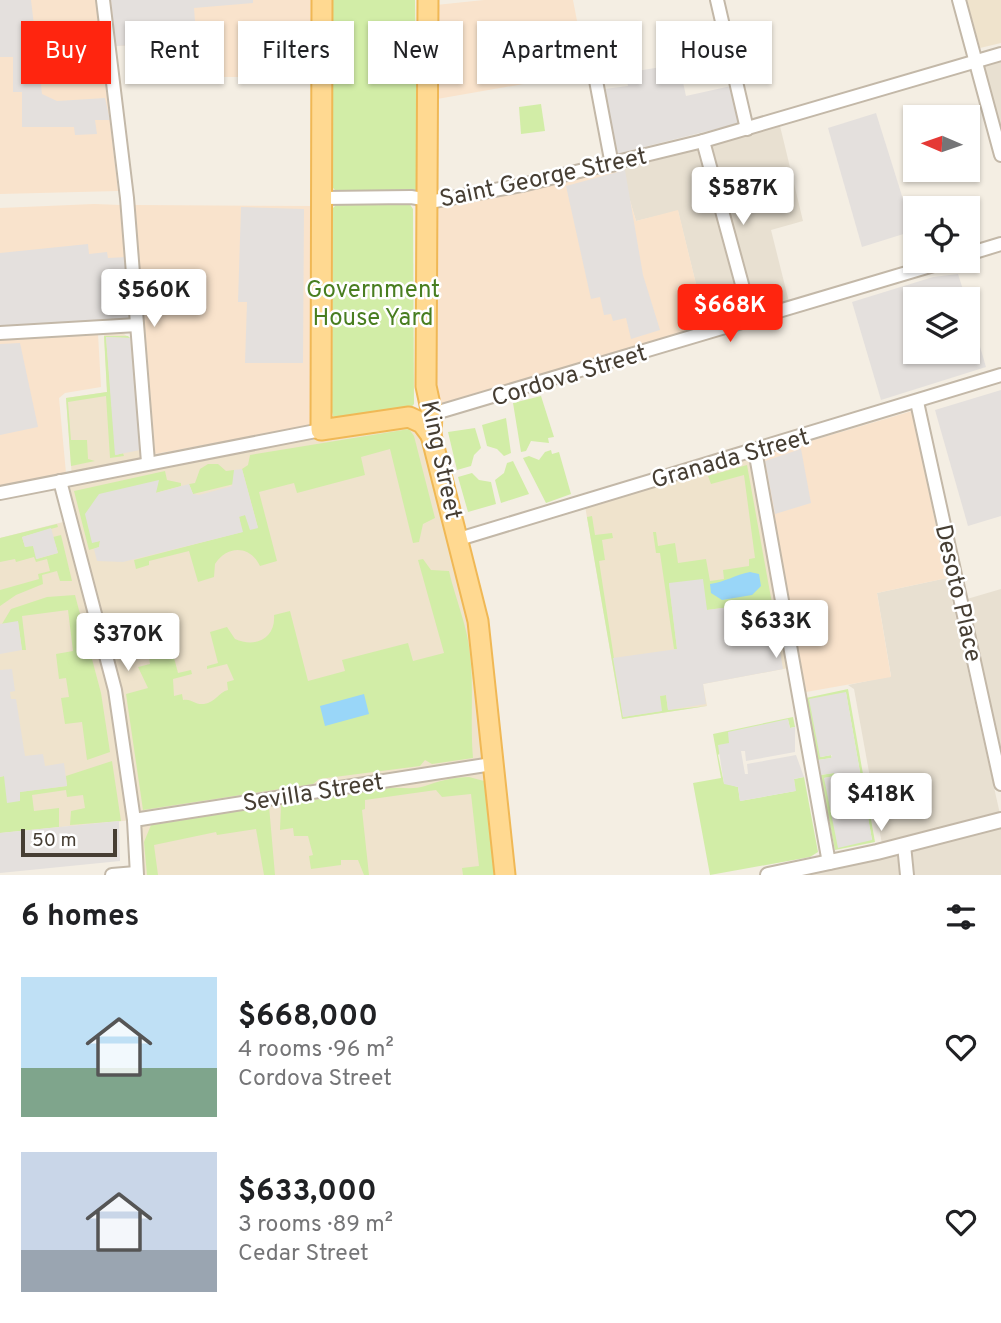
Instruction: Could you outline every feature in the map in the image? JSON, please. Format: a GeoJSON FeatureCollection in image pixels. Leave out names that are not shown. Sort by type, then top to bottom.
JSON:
{"type":"FeatureCollection","features":[{"type":"Feature","properties":{"kind":"main road"},"geometry":{"type":"LineString","coordinates":[[322,0],[321,430],[409,417],[422,423],[431,435]]}},
{"type":"Feature","properties":{"kind":"main road","name":"King Street"},"geometry":{"type":"LineString","coordinates":[[428,0],[426,386],[432,414],[431,435],[459,540],[482,644],[505,875]]}},
{"type":"Feature","properties":{"kind":"main road"},"geometry":{"type":"LineString","coordinates":[[409,417],[418,408],[426,386]]}},
{"type":"Feature","properties":{"kind":"street"},"geometry":{"type":"LineString","coordinates":[[103,0],[127,198],[148,462]]}},
{"type":"Feature","properties":{"kind":"street"},"geometry":{"type":"LineString","coordinates":[[717,0],[747,129]]}},
{"type":"Feature","properties":{"kind":"street"},"geometry":{"type":"LineString","coordinates":[[959,0],[1001,155]]}},
{"type":"Feature","properties":{"kind":"street","name":"Saint George Street"},"geometry":{"type":"LineString","coordinates":[[323,198],[411,197],[442,201],[612,166],[1001,54]]}},
{"type":"Feature","properties":{"kind":"street"},"geometry":{"type":"LineString","coordinates":[[597,84],[612,166]]}},
{"type":"Feature","properties":{"kind":"street"},"geometry":{"type":"LineString","coordinates":[[704,141],[752,321]]}},
{"type":"Feature","properties":{"kind":"street"},"geometry":{"type":"LineString","coordinates":[[980,250],[1001,244]]}},
{"type":"Feature","properties":{"kind":"street","name":"Cordova Street"},"geometry":{"type":"LineString","coordinates":[[432,414],[908,273]]}},
{"type":"Feature","properties":{"kind":"street"},"geometry":{"type":"LineString","coordinates":[[0,333],[137,325]]}},
{"type":"Feature","properties":{"kind":"street","name":"Granada Street"},"geometry":{"type":"LineString","coordinates":[[459,540],[1001,375]]}},
{"type":"Feature","properties":{"kind":"street","name":"Desoto Place"},"geometry":{"type":"LineString","coordinates":[[917,402],[1001,784]]}},
{"type":"Feature","properties":{"kind":"street"},"geometry":{"type":"LineString","coordinates":[[0,493],[321,430]]}},
{"type":"Feature","properties":{"kind":"street"},"geometry":{"type":"LineString","coordinates":[[755,450],[830,863]]}},
{"type":"Feature","properties":{"kind":"street"},"geometry":{"type":"LineString","coordinates":[[60,481],[115,690],[134,820],[136,874],[112,875]]}},
{"type":"Feature","properties":{"kind":"street","name":"Sevilla Street"},"geometry":{"type":"LineString","coordinates":[[134,820],[492,764]]}},
{"type":"Feature","properties":{"kind":"street"},"geometry":{"type":"LineString","coordinates":[[768,875],[830,863],[1001,820]]}},
{"type":"Feature","properties":{"kind":"street"},"geometry":{"type":"LineString","coordinates":[[904,845],[907,875]]}},
{"type":"Feature","properties":{"kind":"shaded area"},"geometry":{"type":"Polygon","coordinates":[[[0,0],[96,0],[98,21],[21,21],[21,84],[106,84],[118,191],[0,194],[0,0]]]}},
{"type":"Feature","properties":{"kind":"shaded area"},"geometry":{"type":"Polygon","coordinates":[[[0,0],[31,0],[33,21],[21,21],[21,84],[41,84],[42,94],[57,101],[105,98],[110,120],[95,120],[97,134],[75,135],[74,127],[22,127],[22,92],[13,92],[13,57],[0,57],[0,0]]]}},
{"type":"Feature","properties":{"kind":"shaded area"},"geometry":{"type":"Polygon","coordinates":[[[111,0],[315,0],[315,21],[238,21],[238,77],[224,77],[224,21],[125,21],[125,46],[116,46],[111,0]]]}},
{"type":"Feature","properties":{"kind":"shaded area"},"geometry":{"type":"Polygon","coordinates":[[[111,0],[253,0],[253,3],[194,8],[195,21],[125,21],[125,46],[116,46],[111,0]]]}},
{"type":"Feature","properties":{"kind":"shaded area"},"geometry":{"type":"Polygon","coordinates":[[[484,0],[573,0],[577,21],[477,21],[477,84],[524,84],[437,99],[437,84],[463,84],[463,21],[436,21],[436,5],[484,0]]]}},
{"type":"Feature","properties":{"kind":"shaded area"},"geometry":{"type":"Polygon","coordinates":[[[967,0],[1001,0],[1001,43],[980,48],[967,0]]]}},
{"type":"Feature","properties":{"kind":"shaded area"},"geometry":{"type":"Polygon","coordinates":[[[1001,61],[1001,127],[984,66],[1001,61]]]}},
{"type":"Feature","properties":{"kind":"shaded area"},"geometry":{"type":"Polygon","coordinates":[[[656,68],[656,84],[683,84],[686,96],[731,86],[740,123],[616,154],[604,89],[642,84],[642,70],[656,68]]]}},
{"type":"Feature","properties":{"kind":"shaded area"},"geometry":{"type":"Polygon","coordinates":[[[876,113],[903,199],[903,234],[862,247],[828,128],[876,113]]]}},
{"type":"Feature","properties":{"kind":"shaded area"},"geometry":{"type":"Polygon","coordinates":[[[780,126],[803,221],[771,230],[789,302],[706,325],[678,211],[636,221],[621,170],[780,126]]]}},
{"type":"Feature","properties":{"kind":"shaded area"},"geometry":{"type":"Polygon","coordinates":[[[621,170],[636,221],[678,210],[706,325],[438,406],[433,386],[435,208],[621,170]]]}},
{"type":"Feature","properties":{"kind":"shaded area"},"geometry":{"type":"Polygon","coordinates":[[[625,170],[643,275],[660,330],[631,339],[626,318],[613,321],[611,314],[604,315],[600,297],[591,299],[566,186],[625,170]]]}},
{"type":"Feature","properties":{"kind":"shaded area"},"geometry":{"type":"Polygon","coordinates":[[[120,205],[129,319],[0,327],[0,208],[120,205]]]}},
{"type":"Feature","properties":{"kind":"shaded area"},"geometry":{"type":"Polygon","coordinates":[[[135,205],[315,206],[313,425],[155,454],[135,205]]]}},
{"type":"Feature","properties":{"kind":"shaded area"},"geometry":{"type":"Polygon","coordinates":[[[241,207],[304,209],[303,363],[245,363],[247,302],[238,302],[241,207]]]}},
{"type":"Feature","properties":{"kind":"shaded area"},"geometry":{"type":"Polygon","coordinates":[[[88,244],[89,254],[107,252],[108,258],[127,257],[137,325],[0,333],[0,253],[88,244]]]}},
{"type":"Feature","properties":{"kind":"shaded area"},"geometry":{"type":"Polygon","coordinates":[[[958,274],[962,287],[903,287],[903,364],[980,364],[980,347],[986,367],[881,400],[852,302],[933,277],[958,274]]]}},
{"type":"Feature","properties":{"kind":"shaded area"},"geometry":{"type":"Polygon","coordinates":[[[104,332],[121,332],[130,338],[142,463],[416,420],[459,539],[505,875],[137,875],[133,820],[0,833],[0,538],[71,520],[60,481],[72,478],[66,398],[107,392],[104,332]]]}},
{"type":"Feature","properties":{"kind":"shaded area"},"geometry":{"type":"Polygon","coordinates":[[[98,334],[101,387],[65,393],[59,398],[66,473],[0,486],[0,340],[98,334]]]}},
{"type":"Feature","properties":{"kind":"shaded area"},"geometry":{"type":"Polygon","coordinates":[[[106,337],[130,338],[140,450],[115,455],[106,337]]]}},
{"type":"Feature","properties":{"kind":"shaded area"},"geometry":{"type":"Polygon","coordinates":[[[20,343],[38,427],[0,435],[0,344],[20,343]]]}},
{"type":"Feature","properties":{"kind":"shaded area"},"geometry":{"type":"Polygon","coordinates":[[[1001,390],[1001,516],[968,526],[935,410],[1001,390]]]}},
{"type":"Feature","properties":{"kind":"shaded area"},"geometry":{"type":"Polygon","coordinates":[[[912,411],[947,578],[877,593],[891,677],[806,692],[763,455],[912,411]]]}},
{"type":"Feature","properties":{"kind":"shaded area"},"geometry":{"type":"Polygon","coordinates":[[[801,449],[811,503],[775,514],[765,461],[801,449]]]}},
{"type":"Feature","properties":{"kind":"shaded area"},"geometry":{"type":"Polygon","coordinates":[[[755,450],[794,667],[703,684],[707,706],[622,719],[584,500],[755,450]]]}},
{"type":"Feature","properties":{"kind":"shaded area"},"geometry":{"type":"Polygon","coordinates":[[[242,469],[258,528],[250,530],[245,515],[239,517],[243,532],[123,562],[97,561],[94,549],[99,547],[100,541],[92,543],[85,514],[99,494],[159,480],[156,493],[189,484],[193,494],[199,495],[232,486],[234,470],[242,469]]]}},
{"type":"Feature","properties":{"kind":"shaded area"},"geometry":{"type":"Polygon","coordinates":[[[51,528],[58,553],[36,559],[33,546],[25,547],[22,537],[51,528]]]}},
{"type":"Feature","properties":{"kind":"shaded area"},"geometry":{"type":"Polygon","coordinates":[[[947,578],[1000,814],[882,844],[854,689],[848,685],[891,676],[877,593],[947,578]]]}},
{"type":"Feature","properties":{"kind":"shaded area"},"geometry":{"type":"Polygon","coordinates":[[[703,579],[707,610],[761,603],[762,610],[773,609],[775,622],[767,624],[771,646],[779,645],[783,669],[703,684],[706,704],[668,710],[666,695],[660,696],[662,711],[623,717],[613,658],[677,649],[669,583],[703,579]]]}},
{"type":"Feature","properties":{"kind":"shaded area"},"geometry":{"type":"Polygon","coordinates":[[[1001,589],[1001,748],[967,599],[1001,589]]]}},
{"type":"Feature","properties":{"kind":"shaded area"},"geometry":{"type":"Polygon","coordinates":[[[18,621],[22,650],[0,654],[0,624],[18,621]]]}},
{"type":"Feature","properties":{"kind":"shaded area"},"geometry":{"type":"Polygon","coordinates":[[[12,669],[15,691],[10,692],[11,699],[16,699],[25,756],[43,754],[45,766],[64,763],[67,786],[20,792],[20,801],[7,803],[4,776],[0,777],[0,670],[12,669]]]}},
{"type":"Feature","properties":{"kind":"shaded area"},"geometry":{"type":"Polygon","coordinates":[[[846,692],[872,840],[838,848],[824,778],[834,776],[834,773],[820,775],[818,760],[831,758],[832,755],[820,757],[809,699],[846,692]]]}},
{"type":"Feature","properties":{"kind":"shaded area"},"geometry":{"type":"Polygon","coordinates":[[[788,719],[790,728],[795,727],[795,752],[746,761],[745,751],[741,751],[745,774],[748,774],[747,764],[796,755],[804,777],[794,779],[796,791],[740,801],[738,787],[724,784],[718,745],[729,743],[728,732],[788,719]]]}},
{"type":"Feature","properties":{"kind":"shaded area"},"geometry":{"type":"Polygon","coordinates":[[[119,821],[120,861],[0,873],[0,833],[119,821]]]}},
{"type":"Feature","properties":{"kind":"shaded area"},"geometry":{"type":"Polygon","coordinates":[[[1001,827],[1001,875],[915,875],[912,850],[1001,827]]]}},
{"type":"Feature","properties":{"kind":"shaded area"},"geometry":{"type":"Polygon","coordinates":[[[897,854],[900,875],[805,875],[838,869],[897,854]]]}},
{"type":"Feature","properties":{"kind":"green space"},"geometry":{"type":"Polygon","coordinates":[[[333,0],[415,0],[415,21],[368,21],[368,84],[416,84],[418,190],[336,191],[332,187],[333,84],[354,84],[354,21],[333,21],[333,0]]]}},
{"type":"Feature","properties":{"kind":"green space"},"geometry":{"type":"Polygon","coordinates":[[[541,104],[545,131],[521,134],[519,107],[541,104]]]}},
{"type":"Feature","properties":{"kind":"green space","name":"Government House Yard"},"geometry":{"type":"Polygon","coordinates":[[[409,203],[413,209],[414,404],[410,409],[334,419],[333,208],[336,205],[409,203]]]}},
{"type":"Feature","properties":{"kind":"green space"},"geometry":{"type":"Polygon","coordinates":[[[104,336],[130,338],[106,337],[116,455],[123,453],[124,456],[110,458],[106,396],[68,402],[71,440],[87,440],[88,459],[95,461],[71,466],[66,398],[107,392],[104,336]]]}},
{"type":"Feature","properties":{"kind":"green space"},"geometry":{"type":"Polygon","coordinates":[[[541,396],[554,437],[548,438],[549,443],[531,441],[526,451],[521,452],[513,403],[541,396]]]}},
{"type":"Feature","properties":{"kind":"green space"},"geometry":{"type":"Polygon","coordinates":[[[506,418],[511,453],[504,456],[497,449],[487,446],[482,425],[506,418]]]}},
{"type":"Feature","properties":{"kind":"green space"},"geometry":{"type":"Polygon","coordinates":[[[475,428],[481,448],[474,455],[471,466],[457,470],[448,432],[475,428]]]}},
{"type":"Feature","properties":{"kind":"green space"},"geometry":{"type":"Polygon","coordinates":[[[409,429],[414,436],[435,518],[423,524],[419,542],[413,543],[390,449],[361,457],[365,475],[297,493],[294,483],[259,492],[277,561],[260,566],[256,559],[245,551],[232,551],[215,564],[214,577],[198,582],[189,551],[149,561],[149,565],[136,569],[134,560],[242,532],[239,516],[245,515],[258,528],[242,469],[248,465],[250,455],[409,429]]]}},
{"type":"Feature","properties":{"kind":"green space"},"geometry":{"type":"Polygon","coordinates":[[[551,450],[552,454],[559,452],[571,494],[546,503],[523,458],[529,456],[539,460],[545,452],[551,450]]]}},
{"type":"Feature","properties":{"kind":"green space"},"geometry":{"type":"Polygon","coordinates":[[[513,461],[529,494],[501,503],[495,480],[504,473],[507,463],[513,461]]]}},
{"type":"Feature","properties":{"kind":"green space"},"geometry":{"type":"Polygon","coordinates":[[[208,464],[218,464],[226,471],[234,470],[234,484],[193,494],[189,484],[195,483],[200,469],[208,464]]]}},
{"type":"Feature","properties":{"kind":"green space"},"geometry":{"type":"Polygon","coordinates":[[[747,465],[773,609],[762,611],[760,603],[707,610],[669,583],[677,649],[674,649],[660,553],[656,553],[653,532],[656,532],[658,546],[675,543],[678,563],[706,559],[710,581],[724,579],[723,570],[749,566],[749,559],[755,558],[744,475],[711,484],[708,476],[747,465]]]}},
{"type":"Feature","properties":{"kind":"green space"},"geometry":{"type":"Polygon","coordinates":[[[165,471],[167,480],[181,483],[181,486],[155,493],[158,481],[92,542],[100,541],[99,547],[89,550],[74,491],[165,471]]]}},
{"type":"Feature","properties":{"kind":"green space"},"geometry":{"type":"Polygon","coordinates":[[[472,473],[479,480],[491,482],[496,504],[468,512],[458,477],[472,473]]]}},
{"type":"Feature","properties":{"kind":"green space"},"geometry":{"type":"Polygon","coordinates":[[[592,516],[595,535],[612,533],[613,538],[602,540],[605,560],[599,561],[623,717],[661,711],[659,696],[666,695],[668,710],[707,706],[622,719],[587,517],[592,516]]]}},
{"type":"Feature","properties":{"kind":"green space"},"geometry":{"type":"Polygon","coordinates":[[[57,524],[58,527],[22,537],[25,547],[33,545],[37,559],[58,553],[53,537],[61,535],[72,581],[60,581],[57,571],[42,575],[43,584],[16,595],[0,606],[0,590],[39,579],[38,574],[50,571],[47,559],[36,562],[34,557],[16,562],[15,559],[0,562],[0,538],[57,524]]]}},
{"type":"Feature","properties":{"kind":"green space"},"geometry":{"type":"Polygon","coordinates":[[[423,559],[431,570],[449,571],[464,623],[471,668],[473,758],[432,764],[425,760],[420,766],[319,779],[313,784],[143,810],[126,694],[148,688],[138,667],[150,664],[149,657],[158,655],[152,635],[168,635],[178,673],[191,670],[192,674],[173,679],[174,696],[182,694],[183,700],[201,704],[212,701],[228,690],[227,682],[234,680],[227,664],[207,669],[207,666],[218,663],[210,632],[227,627],[235,639],[257,642],[268,636],[272,630],[274,615],[290,611],[308,681],[345,671],[342,660],[408,643],[413,661],[444,653],[418,560],[423,559]]]}},
{"type":"Feature","properties":{"kind":"green space"},"geometry":{"type":"Polygon","coordinates":[[[75,595],[101,693],[110,752],[87,760],[82,722],[65,724],[61,698],[69,697],[66,678],[59,679],[56,654],[73,651],[68,610],[22,616],[26,650],[22,650],[18,622],[2,624],[11,609],[47,597],[75,595]]]}},
{"type":"Feature","properties":{"kind":"green space"},"geometry":{"type":"Polygon","coordinates":[[[848,689],[875,842],[835,850],[820,775],[834,773],[835,776],[824,778],[872,840],[846,693],[821,757],[831,755],[832,758],[818,760],[806,698],[848,689]]]}},
{"type":"Feature","properties":{"kind":"green space"},"geometry":{"type":"Polygon","coordinates":[[[793,717],[795,727],[790,728],[788,720],[730,743],[718,755],[724,783],[738,787],[740,801],[795,791],[794,779],[804,777],[818,852],[810,857],[710,875],[693,783],[721,778],[713,734],[793,717]]]}},
{"type":"Feature","properties":{"kind":"green space"},"geometry":{"type":"Polygon","coordinates":[[[112,761],[121,821],[70,825],[71,811],[85,808],[83,795],[67,797],[66,790],[32,795],[34,811],[59,808],[59,827],[0,833],[0,777],[4,776],[20,801],[19,792],[67,786],[66,776],[112,761]]]}},
{"type":"Feature","properties":{"kind":"green space"},"geometry":{"type":"Polygon","coordinates":[[[469,777],[484,781],[494,875],[463,875],[462,868],[479,866],[471,794],[442,797],[436,790],[365,800],[365,809],[362,810],[369,875],[364,875],[358,860],[341,860],[341,865],[311,869],[309,856],[313,855],[308,836],[294,836],[293,828],[280,830],[281,805],[390,788],[416,788],[469,777]]]}},
{"type":"Feature","properties":{"kind":"green space"},"geometry":{"type":"Polygon","coordinates":[[[269,806],[275,875],[264,875],[256,829],[217,835],[216,832],[154,845],[158,875],[147,875],[144,842],[151,825],[269,806]]]}},
{"type":"Feature","properties":{"kind":"water"},"geometry":{"type":"Polygon","coordinates":[[[750,572],[759,574],[761,586],[752,595],[722,600],[711,593],[710,584],[750,572]]]}},
{"type":"Feature","properties":{"kind":"water"},"geometry":{"type":"Polygon","coordinates":[[[364,694],[369,714],[325,726],[320,706],[364,694]]]}}]}
